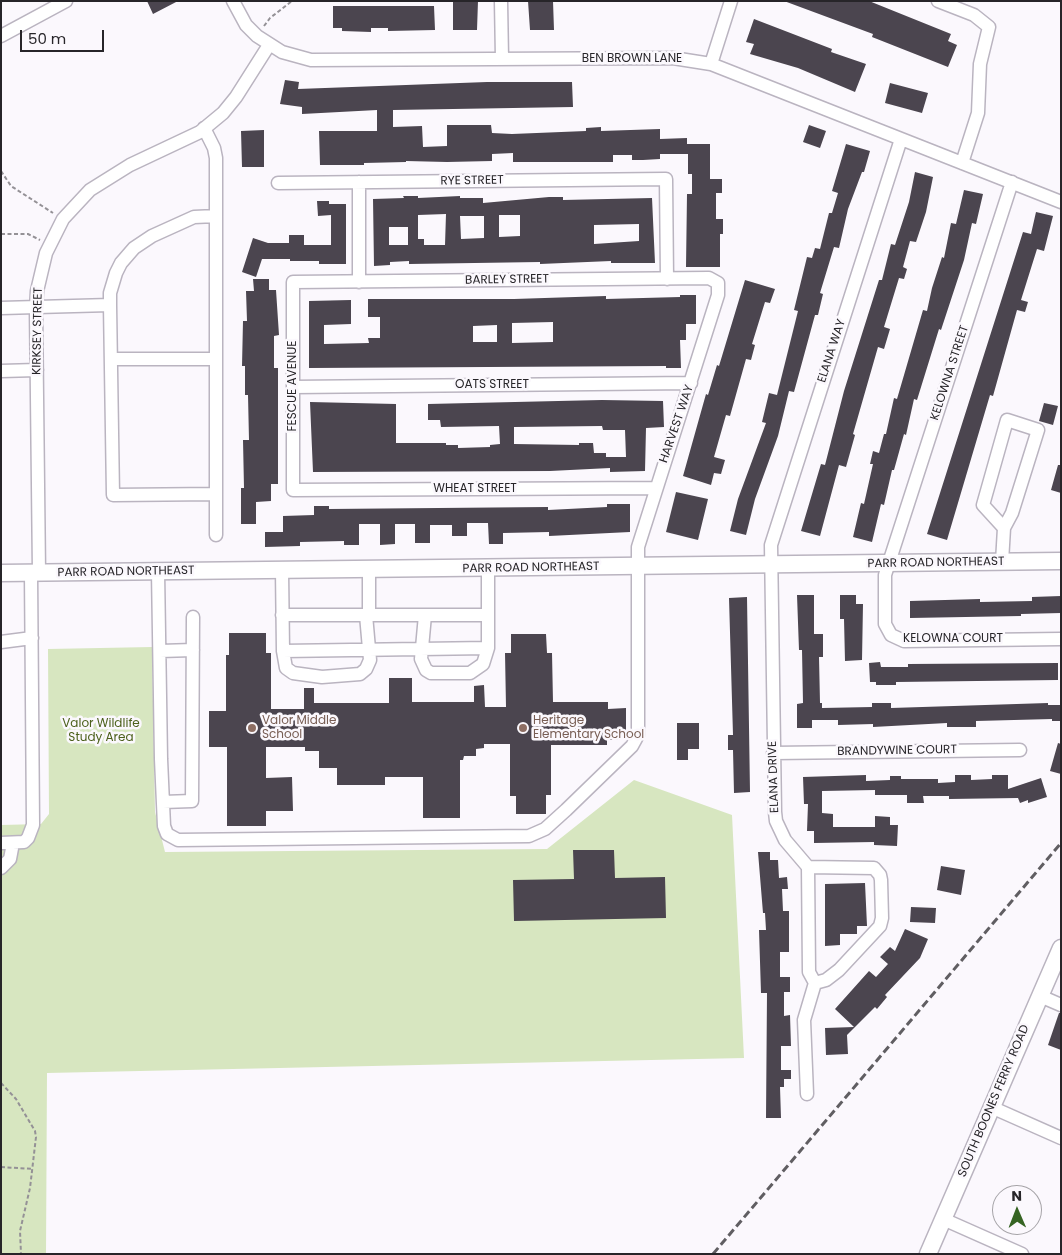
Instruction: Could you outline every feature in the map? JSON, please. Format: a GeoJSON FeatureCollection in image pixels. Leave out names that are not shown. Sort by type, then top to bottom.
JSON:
{"type":"FeatureCollection","features":[{"type":"Feature","properties":{"kind":"main road","name":"PARR ROAD NORTHEAST"},"geometry":{"type":"LineString","coordinates":[[1,573],[1061,561]]}},
{"type":"Feature","properties":{"kind":"main road","name":"SOUTH BOONES FERRY ROAD"},"geometry":{"type":"LineString","coordinates":[[928,1254],[1061,948]]}},
{"type":"Feature","properties":{"kind":"street"},"geometry":{"type":"LineString","coordinates":[[1,36],[66,1]]}},
{"type":"Feature","properties":{"kind":"street","name":"BEN BROWN LANE"},"geometry":{"type":"LineString","coordinates":[[233,1],[246,25],[269,46],[282,52],[311,60],[673,58],[710,64],[1061,202]]}},
{"type":"Feature","properties":{"kind":"street"},"geometry":{"type":"LineString","coordinates":[[501,1],[502,60]]}},
{"type":"Feature","properties":{"kind":"street"},"geometry":{"type":"LineString","coordinates":[[710,64],[731,1]]}},
{"type":"Feature","properties":{"kind":"street"},"geometry":{"type":"LineString","coordinates":[[938,1],[974,15],[989,26],[980,64],[978,113],[962,163]]}},
{"type":"Feature","properties":{"kind":"street","name":"KIRKSEY STREET"},"geometry":{"type":"LineString","coordinates":[[7,843],[24,842],[28,838],[33,825],[32,638],[35,573],[36,309],[37,291],[50,244],[63,219],[90,190],[104,180],[204,128],[223,113],[236,97],[269,46]]}},
{"type":"Feature","properties":{"kind":"street"},"geometry":{"type":"LineString","coordinates":[[204,128],[214,148],[216,158],[216,536]]}},
{"type":"Feature","properties":{"kind":"street","name":"ELANA WAY"},"geometry":{"type":"LineString","coordinates":[[771,565],[772,540],[901,139]]}},
{"type":"Feature","properties":{"kind":"street","name":"RYE STREET"},"geometry":{"type":"LineString","coordinates":[[278,183],[666,179],[667,279]]}},
{"type":"Feature","properties":{"kind":"street"},"geometry":{"type":"LineString","coordinates":[[359,182],[359,282]]}},
{"type":"Feature","properties":{"kind":"street","name":"KELOWNA STREET"},"geometry":{"type":"LineString","coordinates":[[889,564],[1012,182]]}},
{"type":"Feature","properties":{"kind":"street"},"geometry":{"type":"LineString","coordinates":[[216,216],[194,217],[152,236],[134,248],[121,263],[116,273],[110,305],[113,496],[216,494]]}},
{"type":"Feature","properties":{"kind":"street","name":"BARLEY STREET"},"geometry":{"type":"LineString","coordinates":[[293,282],[709,278],[718,283]]}},
{"type":"Feature","properties":{"kind":"street","name":"FESCUE AVENUE"},"geometry":{"type":"LineString","coordinates":[[293,282],[293,490]]}},
{"type":"Feature","properties":{"kind":"street","name":"HARVEST WAY"},"geometry":{"type":"LineString","coordinates":[[163,802],[164,826],[167,834],[178,840],[501,838],[529,836],[545,829],[632,746],[638,735],[638,548],[718,295],[718,283]]}},
{"type":"Feature","properties":{"kind":"street"},"geometry":{"type":"LineString","coordinates":[[1,308],[36,309],[110,305]]}},
{"type":"Feature","properties":{"kind":"street"},"geometry":{"type":"LineString","coordinates":[[111,359],[216,359]]}},
{"type":"Feature","properties":{"kind":"street"},"geometry":{"type":"LineString","coordinates":[[1,371],[37,370]]}},
{"type":"Feature","properties":{"kind":"street","name":"OATS STREET"},"geometry":{"type":"LineString","coordinates":[[293,387],[691,383]]}},
{"type":"Feature","properties":{"kind":"street"},"geometry":{"type":"LineString","coordinates":[[1002,562],[1004,528],[1012,513],[1038,430],[1007,420],[983,505],[1004,528]]}},
{"type":"Feature","properties":{"kind":"street","name":"WHEAT STREET"},"geometry":{"type":"LineString","coordinates":[[293,490],[656,488]]}},
{"type":"Feature","properties":{"kind":"street","name":"KELOWNA COURT"},"geometry":{"type":"LineString","coordinates":[[889,564],[884,578],[885,624],[887,630],[897,638],[904,641],[1061,639]]}},
{"type":"Feature","properties":{"kind":"street","name":"ELANA DRIVE"},"geometry":{"type":"LineString","coordinates":[[771,565],[773,753],[776,821],[785,840],[808,867]]}},
{"type":"Feature","properties":{"kind":"street"},"geometry":{"type":"LineString","coordinates":[[425,615],[421,649],[423,665],[431,673],[470,674],[483,664],[488,648],[488,568]]}},
{"type":"Feature","properties":{"kind":"street"},"geometry":{"type":"LineString","coordinates":[[282,570],[283,651],[286,668],[304,676],[322,677],[360,674],[366,669],[370,660],[371,650],[366,637],[369,569]]}},
{"type":"Feature","properties":{"kind":"street"},"geometry":{"type":"LineString","coordinates":[[158,571],[163,802],[192,801],[193,617]]}},
{"type":"Feature","properties":{"kind":"street"},"geometry":{"type":"LineString","coordinates":[[282,615],[488,615]]}},
{"type":"Feature","properties":{"kind":"street"},"geometry":{"type":"LineString","coordinates":[[1,642],[32,638]]}},
{"type":"Feature","properties":{"kind":"street"},"geometry":{"type":"LineString","coordinates":[[283,651],[488,648]]}},
{"type":"Feature","properties":{"kind":"street"},"geometry":{"type":"LineString","coordinates":[[160,651],[193,650]]}},
{"type":"Feature","properties":{"kind":"street","name":"BRANDYWINE COURT"},"geometry":{"type":"LineString","coordinates":[[773,753],[1020,750]]}},
{"type":"Feature","properties":{"kind":"street"},"geometry":{"type":"LineString","coordinates":[[1,868],[10,859],[7,843]]}},
{"type":"Feature","properties":{"kind":"street"},"geometry":{"type":"LineString","coordinates":[[806,1094],[804,1020],[815,983],[809,972],[808,867],[874,868],[880,875],[881,880],[882,918],[880,926],[839,970],[826,980],[815,983]]}},
{"type":"Feature","properties":{"kind":"street"},"geometry":{"type":"LineString","coordinates":[[1040,996],[1061,1005]]}},
{"type":"Feature","properties":{"kind":"street"},"geometry":{"type":"LineString","coordinates":[[991,1108],[1061,1138]]}},
{"type":"Feature","properties":{"kind":"street"},"geometry":{"type":"LineString","coordinates":[[943,1219],[1022,1254]]}},
{"type":"Feature","properties":{"kind":"path"},"geometry":{"type":"LineString","coordinates":[[257,36],[270,18],[292,1]]}},
{"type":"Feature","properties":{"kind":"path"},"geometry":{"type":"LineString","coordinates":[[1,171],[11,186],[63,219]]}},
{"type":"Feature","properties":{"kind":"path"},"geometry":{"type":"LineString","coordinates":[[1,234],[28,234],[50,244]]}},
{"type":"Feature","properties":{"kind":"path"},"geometry":{"type":"LineString","coordinates":[[1,1084],[16,1099],[36,1131],[33,1169],[20,1231],[21,1254]]}},
{"type":"Feature","properties":{"kind":"path"},"geometry":{"type":"LineString","coordinates":[[1,1167],[33,1169]]}},
{"type":"Feature","properties":{"kind":"green space","name":"Valor Wildlife Study Area"},"geometry":{"type":"Polygon","coordinates":[[[152,647],[155,812],[165,852],[547,849],[634,780],[732,815],[744,1058],[47,1073],[46,1254],[1,1254],[1,825],[41,824],[49,814],[48,649],[152,647]]]}},
{"type":"Feature","properties":{"kind":"building"},"geometry":{"type":"Polygon","coordinates":[[[147,1],[178,1],[153,14],[147,1]]]}},
{"type":"Feature","properties":{"kind":"building"},"geometry":{"type":"Polygon","coordinates":[[[453,1],[478,1],[477,30],[453,30],[453,1]]]}},
{"type":"Feature","properties":{"kind":"building"},"geometry":{"type":"Polygon","coordinates":[[[528,1],[553,1],[554,30],[530,30],[528,1]]]}},
{"type":"Feature","properties":{"kind":"building"},"geometry":{"type":"Polygon","coordinates":[[[784,1],[869,1],[951,34],[948,41],[957,45],[948,67],[872,37],[873,34],[784,1]]]}},
{"type":"Feature","properties":{"kind":"building"},"geometry":{"type":"Polygon","coordinates":[[[333,6],[434,6],[435,30],[388,31],[388,28],[371,28],[371,32],[342,31],[342,28],[333,28],[333,6]]]}},
{"type":"Feature","properties":{"kind":"building"},"geometry":{"type":"Polygon","coordinates":[[[754,19],[832,49],[831,52],[866,64],[855,92],[798,68],[750,54],[754,44],[746,42],[754,19]]]}},
{"type":"Feature","properties":{"kind":"building"},"geometry":{"type":"Polygon","coordinates":[[[285,80],[299,82],[298,89],[487,82],[572,82],[573,107],[393,110],[393,127],[422,126],[423,147],[447,146],[447,125],[491,125],[492,133],[512,134],[586,131],[586,128],[601,127],[601,131],[660,129],[660,139],[687,138],[687,144],[710,144],[710,179],[722,179],[722,193],[716,193],[716,219],[723,219],[723,234],[720,234],[720,267],[686,267],[687,194],[692,194],[692,174],[688,174],[688,154],[660,154],[660,159],[643,160],[632,160],[632,155],[613,155],[613,162],[513,162],[513,153],[492,154],[492,161],[406,161],[364,163],[364,165],[320,165],[319,131],[377,131],[377,110],[302,114],[302,107],[280,104],[285,80]]]}},
{"type":"Feature","properties":{"kind":"building"},"geometry":{"type":"Polygon","coordinates":[[[890,83],[928,93],[922,113],[885,103],[890,83]]]}},
{"type":"Feature","properties":{"kind":"building"},"geometry":{"type":"Polygon","coordinates":[[[809,125],[826,131],[820,148],[803,142],[809,125]]]}},
{"type":"Feature","properties":{"kind":"building"},"geometry":{"type":"Polygon","coordinates":[[[264,130],[264,167],[242,167],[241,131],[264,130]]]}},
{"type":"Feature","properties":{"kind":"building"},"geometry":{"type":"Polygon","coordinates":[[[846,144],[870,151],[864,172],[862,172],[848,209],[839,248],[834,247],[820,293],[823,294],[818,315],[815,315],[794,392],[789,391],[778,436],[755,499],[746,535],[730,531],[738,499],[766,423],[762,422],[769,393],[777,395],[798,311],[794,310],[807,257],[812,258],[815,248],[820,249],[829,213],[832,213],[838,193],[832,191],[846,144]]]}},
{"type":"Feature","properties":{"kind":"building"},"geometry":{"type":"Polygon","coordinates":[[[915,172],[933,177],[926,212],[916,242],[910,241],[903,267],[907,269],[904,279],[899,278],[884,327],[890,329],[884,349],[878,347],[853,434],[855,435],[846,467],[839,465],[820,536],[801,531],[821,464],[825,465],[844,391],[879,280],[882,280],[891,244],[895,245],[909,202],[915,172]]]}},
{"type":"Feature","properties":{"kind":"building"},"geometry":{"type":"Polygon","coordinates":[[[964,190],[983,194],[976,224],[972,223],[964,260],[941,330],[939,329],[917,400],[914,399],[906,435],[904,434],[894,470],[892,470],[884,505],[881,504],[872,542],[853,537],[861,503],[864,504],[873,464],[870,464],[873,451],[879,453],[884,434],[886,434],[894,398],[897,399],[923,310],[927,311],[932,288],[942,257],[944,258],[951,223],[956,224],[964,190]]]}},
{"type":"Feature","properties":{"kind":"building"},"geometry":{"type":"Polygon","coordinates":[[[403,196],[418,196],[418,198],[460,196],[460,198],[483,198],[483,203],[549,197],[563,197],[563,200],[652,198],[655,263],[611,263],[611,261],[540,264],[540,262],[409,264],[409,261],[390,262],[390,265],[374,266],[373,199],[404,198],[403,196]],[[446,214],[418,215],[418,239],[424,239],[424,245],[445,245],[446,214]],[[499,215],[499,237],[520,236],[520,215],[499,215]],[[460,216],[461,239],[484,238],[484,216],[460,216]],[[639,224],[594,225],[594,244],[639,241],[639,224]],[[389,227],[389,245],[408,245],[408,227],[389,227]]]}},
{"type":"Feature","properties":{"kind":"building"},"geometry":{"type":"Polygon","coordinates":[[[317,201],[329,201],[329,204],[346,204],[346,264],[319,264],[319,261],[290,261],[290,259],[262,259],[256,277],[242,272],[253,238],[268,243],[289,243],[289,235],[304,235],[304,245],[331,245],[331,215],[318,216],[317,201]]]}},
{"type":"Feature","properties":{"kind":"building"},"geometry":{"type":"Polygon","coordinates":[[[1036,212],[1053,216],[1044,251],[1037,249],[1021,300],[1028,302],[1025,312],[1017,310],[993,396],[990,395],[947,540],[927,534],[1023,232],[1031,234],[1036,212]]]}},
{"type":"Feature","properties":{"kind":"building"},"geometry":{"type":"Polygon","coordinates":[[[253,279],[269,279],[269,290],[276,290],[279,335],[274,336],[274,368],[278,368],[278,484],[271,484],[271,501],[256,502],[256,524],[241,524],[241,488],[244,488],[243,440],[249,440],[248,395],[245,395],[245,366],[242,366],[243,321],[247,321],[246,291],[254,291],[253,279]]]}},
{"type":"Feature","properties":{"kind":"building"},"geometry":{"type":"Polygon","coordinates":[[[745,280],[775,289],[770,303],[765,302],[752,344],[755,345],[751,360],[746,359],[730,416],[726,415],[714,457],[725,460],[721,474],[714,473],[711,485],[683,476],[706,394],[708,395],[717,365],[719,366],[745,280]]]}},
{"type":"Feature","properties":{"kind":"building"},"geometry":{"type":"Polygon","coordinates":[[[680,295],[696,295],[696,324],[686,324],[686,340],[680,340],[681,368],[666,368],[666,366],[309,368],[309,301],[351,300],[351,324],[324,325],[324,344],[369,343],[368,338],[380,338],[380,317],[368,317],[368,299],[514,299],[606,296],[606,299],[680,297],[680,295]],[[553,322],[512,323],[512,343],[553,342],[553,322]],[[497,325],[473,326],[473,342],[497,342],[497,325]]]}},
{"type":"Feature","properties":{"kind":"building"},"geometry":{"type":"Polygon","coordinates":[[[602,400],[663,401],[664,427],[646,428],[645,471],[610,472],[610,468],[550,471],[313,472],[310,402],[396,404],[396,443],[446,443],[446,445],[458,445],[458,448],[490,447],[490,445],[500,444],[499,426],[441,427],[440,420],[428,420],[428,404],[602,400]],[[602,426],[514,427],[514,444],[579,445],[579,443],[593,443],[594,453],[606,453],[606,457],[626,457],[625,430],[603,430],[602,426]]]}},
{"type":"Feature","properties":{"kind":"building"},"geometry":{"type":"Polygon","coordinates":[[[1044,403],[1058,406],[1053,425],[1039,421],[1044,403]]]}},
{"type":"Feature","properties":{"kind":"building"},"geometry":{"type":"Polygon","coordinates":[[[1058,465],[1061,465],[1061,493],[1051,490],[1058,465]]]}},
{"type":"Feature","properties":{"kind":"building"},"geometry":{"type":"Polygon","coordinates":[[[676,492],[708,499],[698,540],[666,532],[676,492]]]}},
{"type":"Feature","properties":{"kind":"building"},"geometry":{"type":"Polygon","coordinates":[[[607,504],[630,504],[630,532],[549,536],[549,532],[503,533],[503,544],[489,544],[488,523],[467,523],[467,536],[452,536],[452,525],[430,525],[430,543],[415,543],[415,524],[395,524],[395,544],[380,545],[380,524],[359,524],[359,545],[344,545],[344,541],[300,542],[300,546],[265,547],[265,532],[283,532],[283,516],[314,515],[314,506],[329,506],[329,509],[548,507],[548,510],[607,507],[607,504]]]}},
{"type":"Feature","properties":{"kind":"building"},"geometry":{"type":"Polygon","coordinates":[[[797,595],[814,595],[814,634],[823,634],[823,657],[819,657],[820,703],[822,703],[822,708],[872,707],[872,703],[891,703],[891,708],[1048,703],[1048,705],[1061,705],[1061,721],[1052,721],[1052,719],[976,721],[976,727],[947,727],[947,723],[873,727],[873,724],[838,725],[838,720],[812,720],[812,728],[797,728],[797,704],[803,703],[802,650],[799,650],[797,595]]]}},
{"type":"Feature","properties":{"kind":"building"},"geometry":{"type":"Polygon","coordinates":[[[840,595],[856,595],[856,604],[863,604],[862,660],[845,661],[844,619],[840,619],[840,595]]]}},
{"type":"Feature","properties":{"kind":"building"},"geometry":{"type":"Polygon","coordinates":[[[1061,596],[1061,613],[1021,614],[1021,616],[910,618],[910,601],[980,599],[980,602],[1032,601],[1032,597],[1061,596]]]}},
{"type":"Feature","properties":{"kind":"building"},"geometry":{"type":"Polygon","coordinates":[[[747,597],[750,792],[734,793],[733,750],[728,750],[728,735],[733,735],[729,598],[747,597]]]}},
{"type":"Feature","properties":{"kind":"building"},"geometry":{"type":"Polygon","coordinates":[[[229,633],[266,633],[266,653],[271,653],[271,709],[304,709],[304,688],[314,688],[314,703],[389,703],[389,678],[412,678],[412,702],[474,702],[474,686],[484,685],[485,707],[506,707],[505,653],[511,653],[511,634],[546,634],[547,653],[552,653],[553,702],[608,702],[608,709],[626,708],[626,740],[607,740],[607,745],[551,745],[551,795],[546,795],[546,814],[516,814],[516,796],[510,796],[510,744],[484,744],[484,748],[476,749],[476,756],[464,756],[463,760],[460,760],[460,818],[423,818],[423,777],[385,777],[385,785],[337,785],[337,768],[319,768],[319,751],[305,751],[305,747],[266,747],[266,778],[292,777],[293,811],[266,811],[266,826],[227,826],[227,747],[209,747],[209,711],[226,711],[226,655],[229,655],[229,633]]]}},
{"type":"Feature","properties":{"kind":"building"},"geometry":{"type":"Polygon","coordinates":[[[880,662],[881,667],[908,667],[908,664],[1058,663],[1058,680],[896,682],[896,685],[876,685],[876,682],[870,682],[869,663],[880,662]]]}},
{"type":"Feature","properties":{"kind":"building"},"geometry":{"type":"Polygon","coordinates":[[[677,723],[699,723],[699,749],[688,749],[688,760],[677,760],[677,723]]]}},
{"type":"Feature","properties":{"kind":"building"},"geometry":{"type":"Polygon","coordinates":[[[1058,743],[1061,744],[1061,774],[1050,771],[1058,743]]]}},
{"type":"Feature","properties":{"kind":"building"},"geometry":{"type":"Polygon","coordinates":[[[866,775],[866,781],[890,780],[890,776],[901,776],[901,779],[938,779],[938,783],[955,782],[955,775],[971,775],[971,780],[992,779],[992,775],[1008,775],[1008,789],[1041,778],[1047,797],[1028,803],[1028,800],[1020,803],[1018,798],[949,799],[949,796],[923,796],[924,803],[907,803],[907,795],[875,795],[875,790],[822,791],[822,813],[833,814],[833,827],[875,827],[875,816],[890,817],[890,825],[898,825],[897,846],[874,845],[874,842],[814,843],[814,831],[807,831],[808,804],[804,804],[803,777],[866,775]]]}},
{"type":"Feature","properties":{"kind":"building"},"geometry":{"type":"Polygon","coordinates":[[[573,850],[614,850],[615,878],[665,877],[666,918],[514,921],[513,880],[574,879],[573,850]]]}},
{"type":"Feature","properties":{"kind":"building"},"geometry":{"type":"Polygon","coordinates":[[[758,852],[770,852],[770,860],[778,860],[779,878],[787,877],[788,889],[782,889],[783,911],[789,911],[789,952],[780,952],[780,977],[790,977],[790,992],[784,992],[784,1016],[790,1015],[791,1046],[781,1046],[781,1070],[791,1070],[791,1079],[784,1079],[784,1087],[780,1087],[781,1118],[766,1118],[767,993],[761,993],[759,930],[766,930],[758,852]]]}},
{"type":"Feature","properties":{"kind":"building"},"geometry":{"type":"Polygon","coordinates":[[[941,866],[965,870],[961,895],[937,890],[941,866]]]}},
{"type":"Feature","properties":{"kind":"building"},"geometry":{"type":"Polygon","coordinates":[[[865,883],[867,926],[857,926],[857,934],[840,934],[840,945],[825,946],[825,884],[865,883]]]}},
{"type":"Feature","properties":{"kind":"building"},"geometry":{"type":"Polygon","coordinates":[[[911,907],[936,908],[935,923],[910,922],[911,907]]]}},
{"type":"Feature","properties":{"kind":"building"},"geometry":{"type":"Polygon","coordinates":[[[905,929],[928,939],[920,958],[885,995],[887,997],[877,1009],[875,1007],[847,1035],[848,1054],[826,1055],[825,1028],[854,1027],[835,1009],[869,971],[876,977],[888,964],[880,957],[890,947],[895,951],[905,929]]]}},
{"type":"Feature","properties":{"kind":"building"},"geometry":{"type":"Polygon","coordinates":[[[1059,1013],[1061,1013],[1061,1050],[1048,1045],[1059,1013]]]}},
{"type":"Feature","properties":{"kind":"railway"},"geometry":{"type":"LineString","coordinates":[[713,1254],[1061,843]]}},
{"type":"Feature","properties":{"kind":"place","name":"Valor Middle School"},"geometry":{"type":"Point","coordinates":[252,728]}},
{"type":"Feature","properties":{"kind":"place","name":"Heritage Elementary School"},"geometry":{"type":"Point","coordinates":[523,728]}}]}
